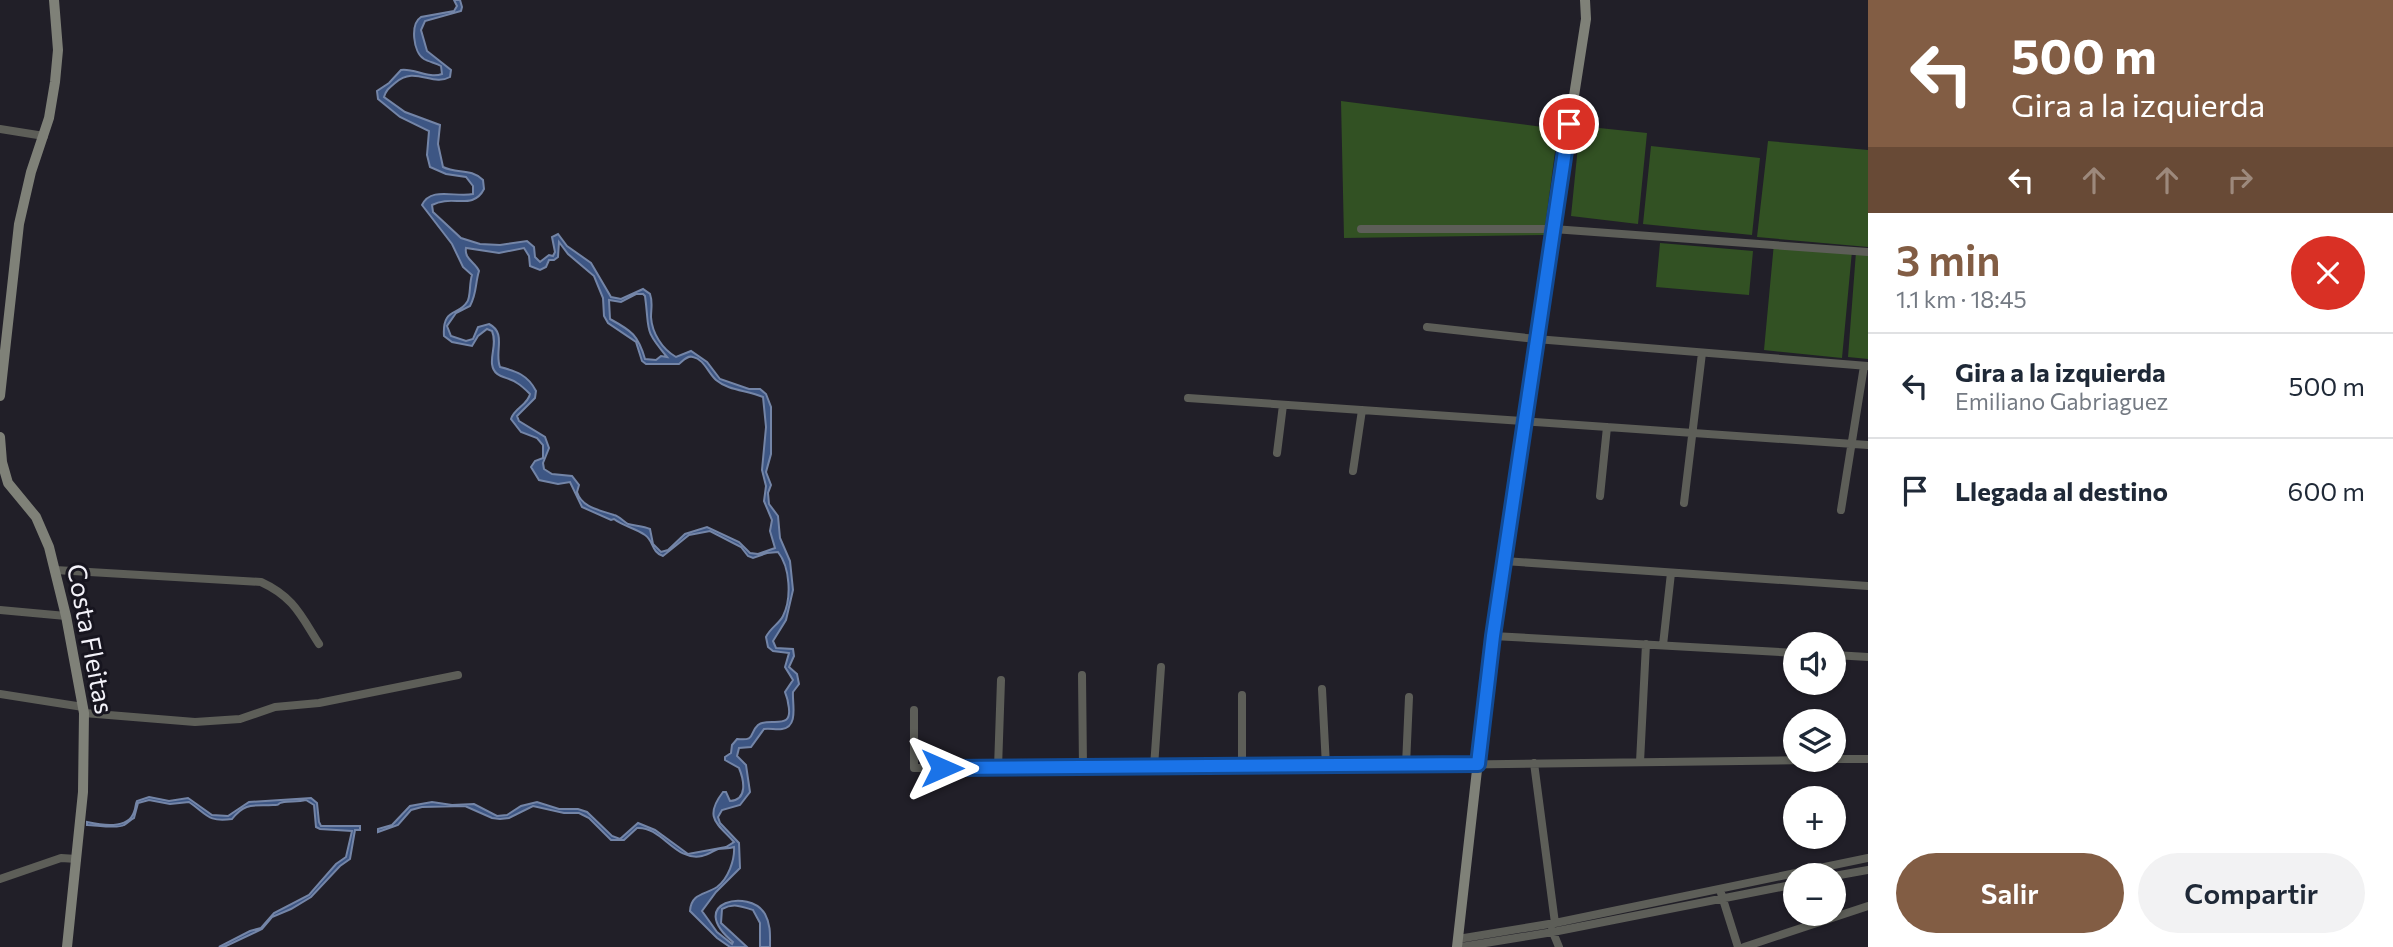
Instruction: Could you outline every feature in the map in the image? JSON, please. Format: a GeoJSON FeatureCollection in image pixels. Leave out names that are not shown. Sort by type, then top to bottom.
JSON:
{"type":"FeatureCollection","features":[{"type":"Feature","properties":{"kind":"main road"},"geometry":{"type":"LineString","coordinates":[[0,396],[19,224],[31,172],[49,118],[58,61],[54,0]]}},
{"type":"Feature","properties":{"kind":"main road"},"geometry":{"type":"LineString","coordinates":[[1459,944],[1493,636],[1586,19],[1585,0]]}},
{"type":"Feature","properties":{"kind":"main road","name":"Costa Fleitas"},"geometry":{"type":"LineString","coordinates":[[0,437],[8,483],[41,525],[55,570],[83,710],[83,792],[67,947]]}},
{"type":"Feature","properties":{"kind":"street"},"geometry":{"type":"LineString","coordinates":[[0,129],[44,136]]}},
{"type":"Feature","properties":{"kind":"street"},"geometry":{"type":"LineString","coordinates":[[1361,229],[1553,229],[1868,252]]}},
{"type":"Feature","properties":{"kind":"street"},"geometry":{"type":"LineString","coordinates":[[1427,327],[1536,340],[1866,366],[1841,510]]}},
{"type":"Feature","properties":{"kind":"street"},"geometry":{"type":"LineString","coordinates":[[1684,503],[1702,353]]}},
{"type":"Feature","properties":{"kind":"street"},"geometry":{"type":"LineString","coordinates":[[1188,398],[1868,445]]}},
{"type":"Feature","properties":{"kind":"street"},"geometry":{"type":"LineString","coordinates":[[1277,453],[1283,405]]}},
{"type":"Feature","properties":{"kind":"street"},"geometry":{"type":"LineString","coordinates":[[1353,471],[1362,410]]}},
{"type":"Feature","properties":{"kind":"street"},"geometry":{"type":"LineString","coordinates":[[1600,496],[1607,427]]}},
{"type":"Feature","properties":{"kind":"street"},"geometry":{"type":"LineString","coordinates":[[1504,561],[1868,586]]}},
{"type":"Feature","properties":{"kind":"street"},"geometry":{"type":"LineString","coordinates":[[55,570],[261,582],[290,600],[319,644]]}},
{"type":"Feature","properties":{"kind":"street"},"geometry":{"type":"LineString","coordinates":[[1663,645],[1671,572]]}},
{"type":"Feature","properties":{"kind":"street"},"geometry":{"type":"LineString","coordinates":[[0,610],[66,616]]}},
{"type":"Feature","properties":{"kind":"street"},"geometry":{"type":"LineString","coordinates":[[1493,636],[1783,652]]}},
{"type":"Feature","properties":{"kind":"street"},"geometry":{"type":"LineString","coordinates":[[1640,762],[1646,644]]}},
{"type":"Feature","properties":{"kind":"street"},"geometry":{"type":"LineString","coordinates":[[1846,656],[1868,657]]}},
{"type":"Feature","properties":{"kind":"street"},"geometry":{"type":"LineString","coordinates":[[1154,767],[1161,667]]}},
{"type":"Feature","properties":{"kind":"street"},"geometry":{"type":"LineString","coordinates":[[0,694],[83,710],[195,722],[240,719],[275,707],[319,703],[458,675]]}},
{"type":"Feature","properties":{"kind":"street"},"geometry":{"type":"LineString","coordinates":[[1082,675],[1083,767]]}},
{"type":"Feature","properties":{"kind":"street"},"geometry":{"type":"LineString","coordinates":[[998,768],[1001,680]]}},
{"type":"Feature","properties":{"kind":"street"},"geometry":{"type":"LineString","coordinates":[[1322,689],[1326,766]]}},
{"type":"Feature","properties":{"kind":"street"},"geometry":{"type":"LineString","coordinates":[[1242,695],[1242,766]]}},
{"type":"Feature","properties":{"kind":"street"},"geometry":{"type":"LineString","coordinates":[[1406,765],[1409,697]]}},
{"type":"Feature","properties":{"kind":"street"},"geometry":{"type":"LineString","coordinates":[[914,710],[914,768],[1783,760]]}},
{"type":"Feature","properties":{"kind":"street"},"geometry":{"type":"LineString","coordinates":[[1846,759],[1868,759]]}},
{"type":"Feature","properties":{"kind":"street"},"geometry":{"type":"LineString","coordinates":[[1534,763],[1552,926],[1559,947]]}},
{"type":"Feature","properties":{"kind":"street"},"geometry":{"type":"LineString","coordinates":[[0,879],[61,858],[77,859]]}},
{"type":"Feature","properties":{"kind":"street"},"geometry":{"type":"LineString","coordinates":[[1552,926],[1868,858]]}},
{"type":"Feature","properties":{"kind":"street"},"geometry":{"type":"LineString","coordinates":[[1846,874],[1868,870]]}},
{"type":"Feature","properties":{"kind":"street"},"geometry":{"type":"LineString","coordinates":[[1459,944],[1783,886]]}},
{"type":"Feature","properties":{"kind":"street"},"geometry":{"type":"LineString","coordinates":[[1720,888],[1738,947]]}},
{"type":"Feature","properties":{"kind":"street"},"geometry":{"type":"LineString","coordinates":[[1744,947],[1868,906]]}},
{"type":"Feature","properties":{"kind":"green space"},"geometry":{"type":"Polygon","coordinates":[[[1341,101],[1558,129],[1544,235],[1344,238],[1341,101]]]}},
{"type":"Feature","properties":{"kind":"green space"},"geometry":{"type":"Polygon","coordinates":[[[1580,126],[1647,133],[1638,224],[1571,216],[1580,126]]]}},
{"type":"Feature","properties":{"kind":"green space"},"geometry":{"type":"Polygon","coordinates":[[[1768,141],[1868,150],[1868,247],[1757,237],[1768,141]]]}},
{"type":"Feature","properties":{"kind":"green space"},"geometry":{"type":"Polygon","coordinates":[[[1651,146],[1760,158],[1752,235],[1643,224],[1651,146]]]}},
{"type":"Feature","properties":{"kind":"green space"},"geometry":{"type":"Polygon","coordinates":[[[1660,243],[1753,251],[1749,295],[1656,287],[1660,243]]]}},
{"type":"Feature","properties":{"kind":"green space"},"geometry":{"type":"Polygon","coordinates":[[[1774,243],[1852,251],[1842,358],[1764,350],[1774,243]]]}},
{"type":"Feature","properties":{"kind":"green space"},"geometry":{"type":"Polygon","coordinates":[[[1856,252],[1868,253],[1868,359],[1848,357],[1856,252]]]}},
{"type":"Feature","properties":{"kind":"water"},"geometry":{"type":"Polygon","coordinates":[[[454,0],[460,0],[461,11],[425,21],[421,30],[427,51],[451,70],[450,77],[437,80],[416,76],[402,78],[389,88],[384,97],[405,112],[440,125],[438,144],[443,167],[469,172],[483,180],[484,189],[479,196],[468,201],[440,202],[432,205],[433,212],[461,238],[480,244],[500,245],[527,241],[534,247],[535,257],[540,262],[549,255],[553,256],[555,252],[552,237],[558,234],[567,246],[591,263],[611,297],[621,299],[643,289],[650,294],[653,329],[671,354],[676,357],[691,351],[707,362],[720,379],[749,389],[760,389],[766,394],[771,407],[771,454],[766,472],[771,485],[768,493],[769,504],[778,516],[780,538],[790,561],[793,590],[786,620],[773,641],[776,648],[793,649],[794,656],[789,667],[797,674],[799,684],[793,692],[791,724],[782,729],[764,729],[751,747],[739,748],[737,756],[746,765],[750,792],[740,805],[722,810],[718,817],[720,823],[739,843],[740,868],[702,911],[717,932],[732,944],[720,928],[716,917],[718,909],[725,903],[736,901],[757,906],[768,922],[770,947],[760,947],[760,923],[753,910],[741,906],[722,909],[721,923],[747,947],[730,947],[690,911],[696,898],[717,887],[724,879],[732,863],[734,847],[692,856],[676,849],[654,832],[637,828],[624,840],[611,840],[589,818],[579,813],[564,813],[533,806],[509,818],[500,819],[465,806],[422,807],[411,810],[398,825],[378,832],[378,829],[392,825],[410,806],[432,802],[474,804],[497,816],[507,815],[521,806],[537,802],[559,809],[587,812],[612,836],[620,839],[638,823],[655,830],[688,854],[726,847],[734,842],[715,820],[714,808],[723,792],[726,792],[730,801],[740,797],[743,783],[739,768],[725,760],[725,757],[731,753],[732,745],[737,739],[750,738],[758,725],[788,718],[785,692],[793,680],[785,667],[789,653],[773,651],[768,647],[766,637],[783,616],[788,601],[787,574],[778,552],[753,558],[741,547],[710,531],[689,535],[663,556],[656,552],[648,537],[614,519],[582,507],[570,482],[558,484],[539,480],[531,467],[535,461],[543,458],[543,445],[537,438],[521,432],[511,419],[530,394],[513,381],[498,375],[493,369],[492,331],[487,329],[478,336],[472,346],[452,342],[444,336],[448,316],[464,306],[468,300],[472,275],[463,267],[452,244],[422,205],[426,199],[438,194],[473,194],[473,186],[466,177],[446,174],[430,167],[427,155],[429,131],[400,117],[378,99],[377,91],[401,70],[442,74],[441,66],[424,59],[417,50],[415,26],[421,17],[454,11],[457,6],[454,0]],[[559,242],[558,257],[549,260],[546,267],[540,270],[530,266],[529,256],[524,248],[499,253],[466,248],[468,258],[479,271],[475,293],[470,306],[456,313],[447,326],[451,336],[466,341],[473,339],[478,327],[489,324],[497,332],[500,367],[521,374],[536,391],[535,398],[517,416],[519,421],[545,437],[549,448],[543,463],[544,469],[552,474],[572,476],[579,485],[579,497],[587,505],[616,516],[628,524],[650,529],[653,544],[661,552],[668,550],[685,534],[707,527],[739,542],[750,553],[758,554],[775,548],[770,531],[772,520],[764,501],[766,486],[762,470],[766,427],[763,397],[721,384],[700,360],[693,357],[679,364],[646,364],[642,361],[636,342],[608,323],[604,316],[603,298],[594,276],[568,254],[559,242]],[[636,294],[621,302],[609,300],[610,319],[633,334],[645,359],[667,357],[649,329],[645,296],[636,294]]]}},
{"type":"Feature","properties":{"kind":"water"},"geometry":{"type":"Polygon","coordinates":[[[149,797],[169,801],[188,798],[212,815],[228,816],[249,802],[311,798],[317,803],[321,826],[360,826],[360,830],[355,830],[350,859],[311,897],[272,917],[262,929],[219,947],[261,928],[274,913],[309,895],[336,864],[346,857],[352,831],[316,827],[314,805],[306,800],[250,806],[232,819],[224,820],[208,816],[189,802],[170,804],[149,800],[138,803],[134,818],[124,825],[112,827],[87,825],[87,822],[114,825],[126,822],[131,818],[137,801],[149,797]]]}},
{"type":"Feature","properties":{"kind":"route"},"geometry":{"type":"LineString","coordinates":[[942,768],[1478,764],[1493,636],[1569,124]]}}]}
